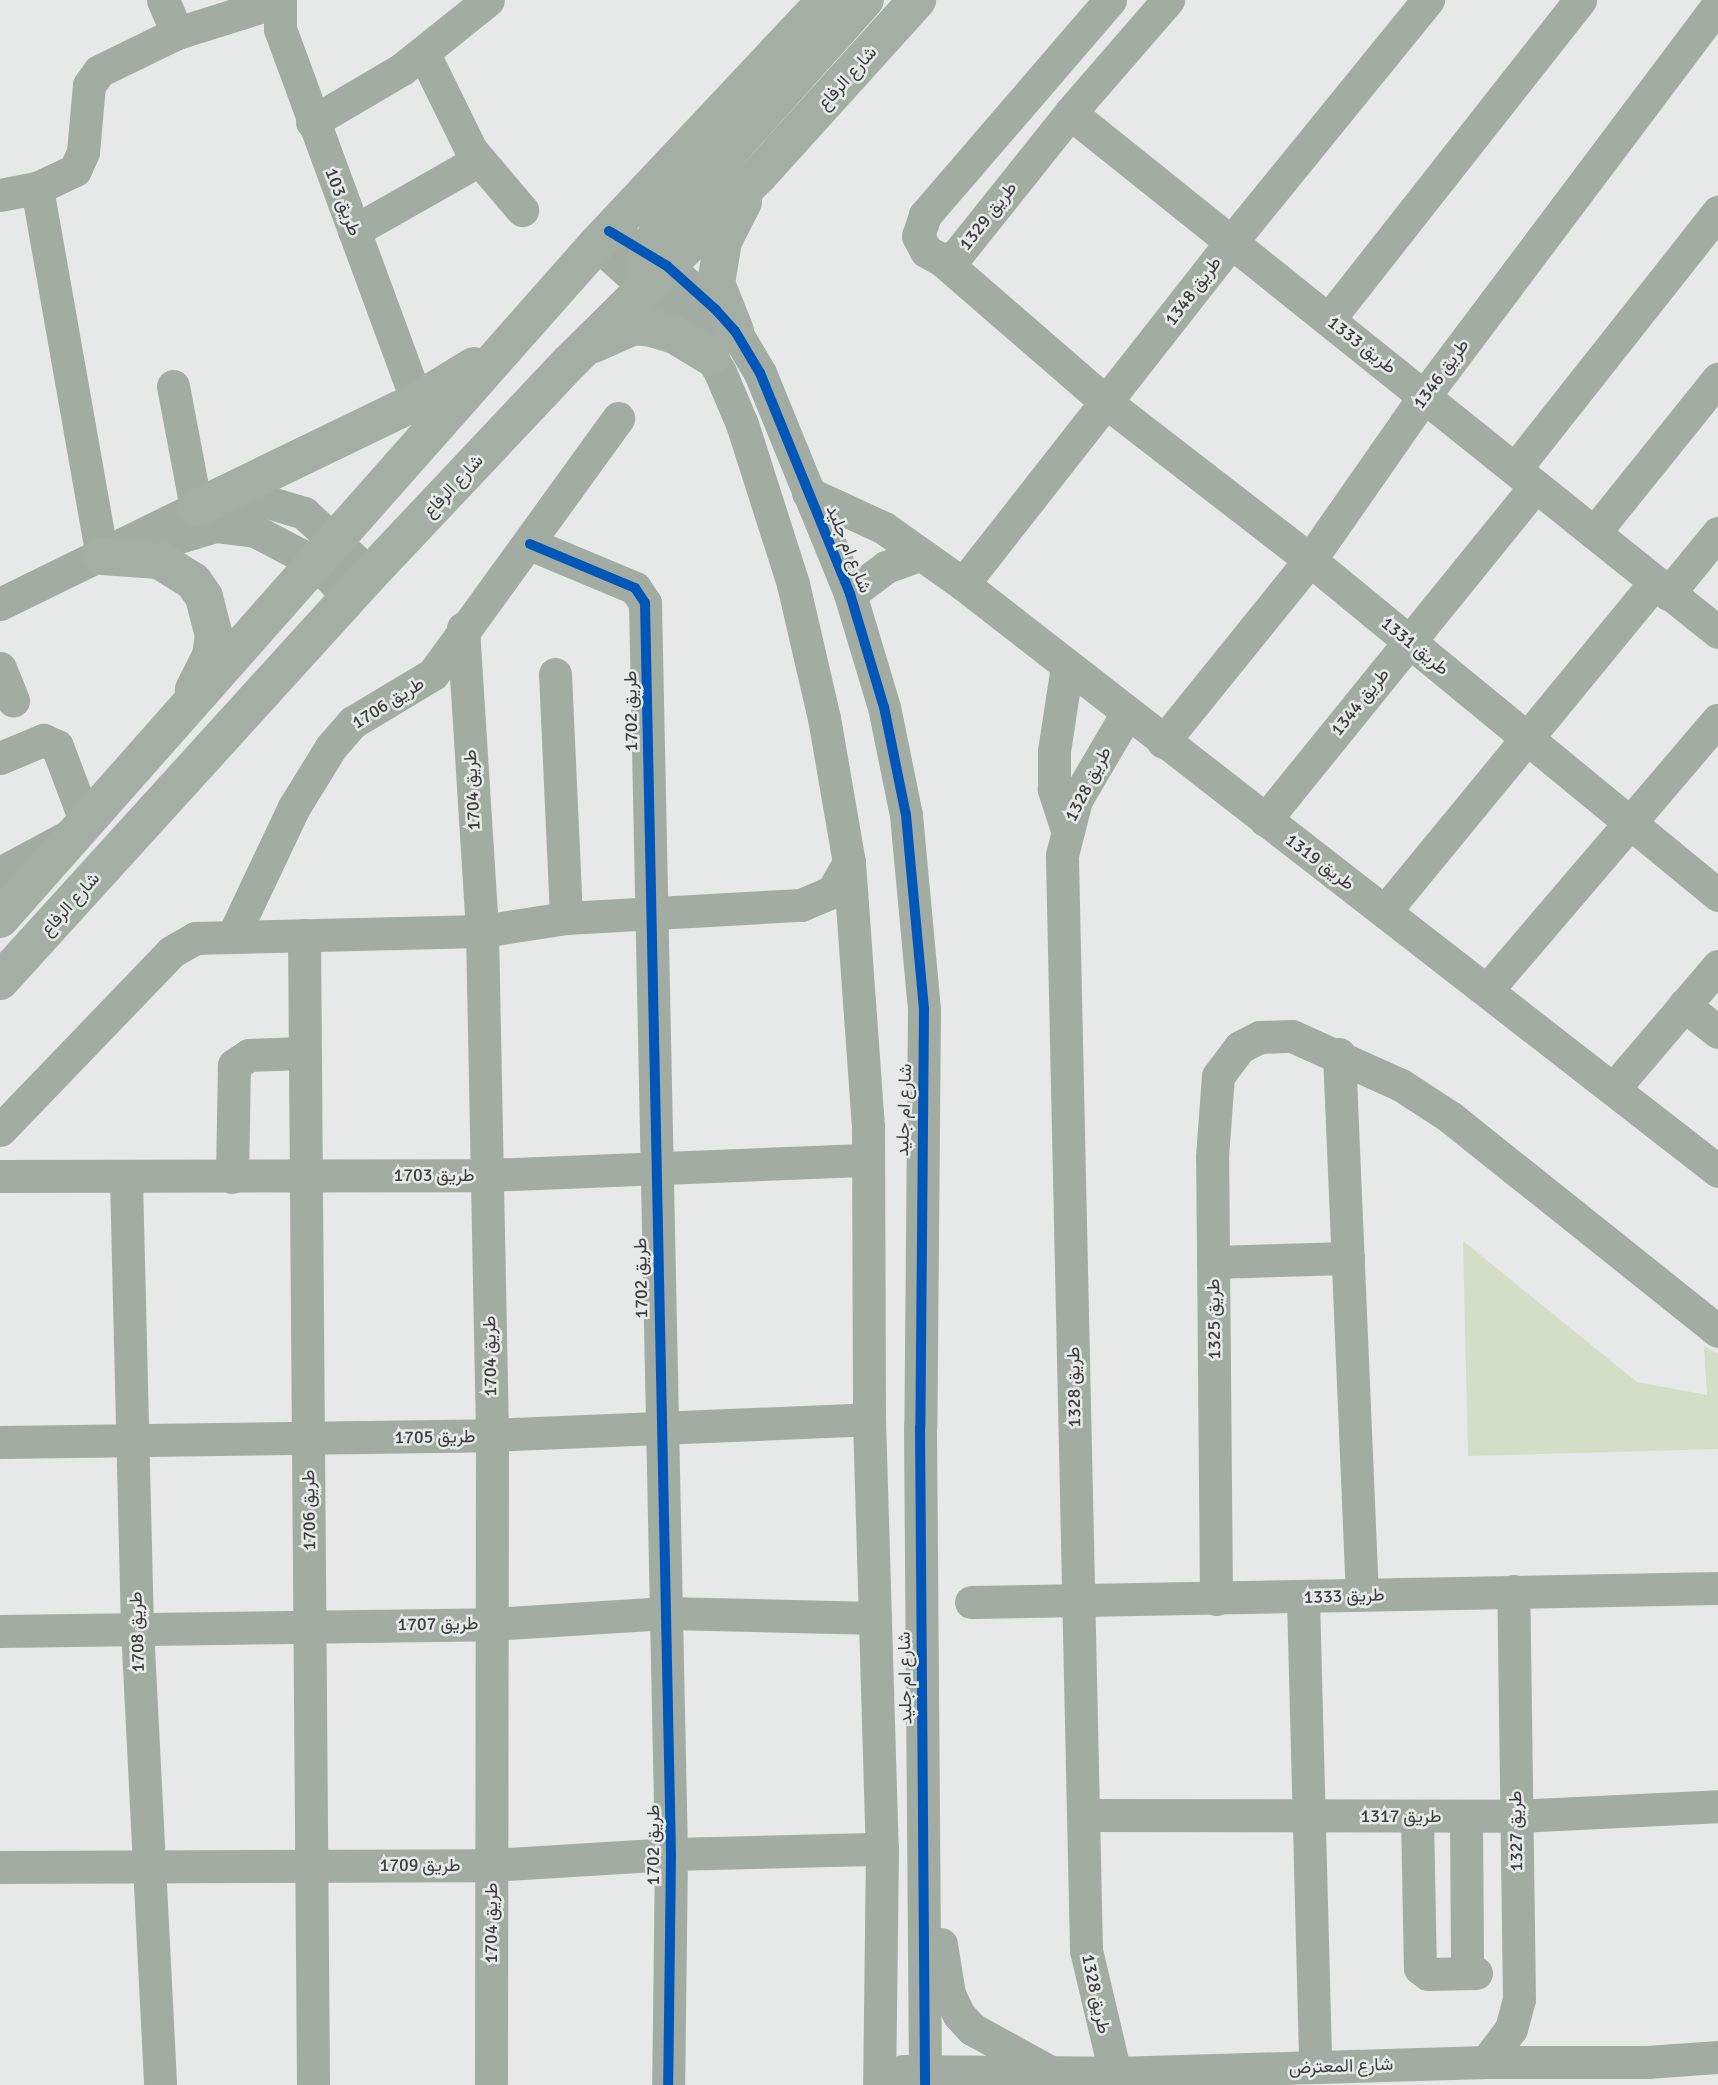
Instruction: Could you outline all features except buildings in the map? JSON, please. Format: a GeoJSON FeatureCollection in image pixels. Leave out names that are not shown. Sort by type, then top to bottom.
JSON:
{"type":"FeatureCollection","features":[{"type":"Feature","properties":{"kind":"main road"},"geometry":{"type":"LineString","coordinates":[[0,919],[603,238],[826,0]]}},
{"type":"Feature","properties":{"kind":"main road"},"geometry":{"type":"LineString","coordinates":[[654,268],[660,230],[865,0]]}},
{"type":"Feature","properties":{"kind":"main road","name":"شارع الرفاع"},"geometry":{"type":"LineString","coordinates":[[0,981],[360,585],[570,362],[654,268],[759,175],[917,0]]}},
{"type":"Feature","properties":{"kind":"main road"},"geometry":{"type":"LineString","coordinates":[[570,362],[601,339],[634,327],[723,344],[716,283],[723,241],[759,175]]}},
{"type":"Feature","properties":{"kind":"main road"},"geometry":{"type":"LineString","coordinates":[[196,508],[417,401],[506,347]]}},
{"type":"Feature","properties":{"kind":"main road"},"geometry":{"type":"LineString","coordinates":[[102,556],[159,560],[193,581],[204,597],[212,616],[211,656],[177,721]]}},
{"type":"Feature","properties":{"kind":"street"},"geometry":{"type":"LineString","coordinates":[[163,0],[177,33]]}},
{"type":"Feature","properties":{"kind":"street"},"geometry":{"type":"LineString","coordinates":[[312,122],[424,54],[488,0]]}},
{"type":"Feature","properties":{"kind":"street","name":"طريق 1329"},"geometry":{"type":"LineString","coordinates":[[1110,0],[925,215],[918,236],[926,251],[942,260],[956,256],[1070,113],[1167,0]]}},
{"type":"Feature","properties":{"kind":"street","name":"طريق 1348"},"geometry":{"type":"LineString","coordinates":[[963,584],[1232,241],[1428,0]]}},
{"type":"Feature","properties":{"kind":"street"},"geometry":{"type":"LineString","coordinates":[[1329,319],[1580,0]]}},
{"type":"Feature","properties":{"kind":"street"},"geometry":{"type":"LineString","coordinates":[[0,195],[37,188],[75,170],[83,152],[89,85],[99,71],[177,33],[280,1]]}},
{"type":"Feature","properties":{"kind":"street","name":"طريق 103"},"geometry":{"type":"LineString","coordinates":[[280,1],[280,29],[312,122],[417,401]]}},
{"type":"Feature","properties":{"kind":"street","name":"طريق 1346"},"geometry":{"type":"LineString","coordinates":[[1163,742],[1310,560],[1425,395],[1713,6]]}},
{"type":"Feature","properties":{"kind":"street"},"geometry":{"type":"LineString","coordinates":[[424,54],[479,160],[522,211]]}},
{"type":"Feature","properties":{"kind":"street","name":"طريق 1333"},"geometry":{"type":"LineString","coordinates":[[1070,113],[1718,632]]}},
{"type":"Feature","properties":{"kind":"street"},"geometry":{"type":"LineString","coordinates":[[354,231],[479,160]]}},
{"type":"Feature","properties":{"kind":"street"},"geometry":{"type":"LineString","coordinates":[[37,188],[102,556]]}},
{"type":"Feature","properties":{"kind":"street","name":"طريق 1344"},"geometry":{"type":"LineString","coordinates":[[1265,820],[1409,642],[1718,212]]}},
{"type":"Feature","properties":{"kind":"street","name":"شارع ام جليد"},"geometry":{"type":"LineString","coordinates":[[603,238],[654,268],[723,344],[760,373],[850,594],[884,707],[906,815],[924,1009],[920,1231],[925,2079]]}},
{"type":"Feature","properties":{"kind":"street","name":"طريق 1331"},"geometry":{"type":"LineString","coordinates":[[942,260],[1107,403],[1310,560],[1718,895]]}},
{"type":"Feature","properties":{"kind":"street","name":"شارع ام جليد"},"geometry":{"type":"LineString","coordinates":[[723,344],[742,424],[793,584],[824,718],[849,862],[862,995],[868,1160],[869,1419],[882,1849],[880,2077]]}},
{"type":"Feature","properties":{"kind":"street"},"geometry":{"type":"LineString","coordinates":[[1594,533],[1718,379]]}},
{"type":"Feature","properties":{"kind":"street"},"geometry":{"type":"LineString","coordinates":[[173,386],[196,508]]}},
{"type":"Feature","properties":{"kind":"street","name":"طريق 1706"},"geometry":{"type":"LineString","coordinates":[[233,936],[295,807],[331,747],[353,722],[433,674],[463,628],[530,544],[618,418]]}},
{"type":"Feature","properties":{"kind":"street","name":"طريق 1319"},"geometry":{"type":"LineString","coordinates":[[808,493],[860,514],[963,584],[1163,742],[1615,1087],[1718,1171]]}},
{"type":"Feature","properties":{"kind":"street"},"geometry":{"type":"LineString","coordinates":[[0,604],[196,508],[243,501],[285,505],[321,525],[326,552]]}},
{"type":"Feature","properties":{"kind":"street"},"geometry":{"type":"LineString","coordinates":[[102,556],[215,526],[233,526],[326,552],[360,585]]}},
{"type":"Feature","properties":{"kind":"street"},"geometry":{"type":"LineString","coordinates":[[1385,911],[1526,736],[1661,588],[1718,533]]}},
{"type":"Feature","properties":{"kind":"street","name":"طريق 1702"},"geometry":{"type":"LineString","coordinates":[[530,544],[628,584],[645,603],[671,1854],[668,2085]]}},
{"type":"Feature","properties":{"kind":"street"},"geometry":{"type":"LineString","coordinates":[[850,594],[886,567],[919,555]]}},
{"type":"Feature","properties":{"kind":"street","name":"طريق 1704"},"geometry":{"type":"LineString","coordinates":[[463,628],[482,930],[487,1175],[492,1436],[491,2085]]}},
{"type":"Feature","properties":{"kind":"street"},"geometry":{"type":"LineString","coordinates":[[1066,827],[1054,789],[1054,764],[1067,666]]}},
{"type":"Feature","properties":{"kind":"street"},"geometry":{"type":"LineString","coordinates":[[0,668],[13,700]]}},
{"type":"Feature","properties":{"kind":"street"},"geometry":{"type":"LineString","coordinates":[[555,674],[566,918]]}},
{"type":"Feature","properties":{"kind":"street","name":"طريق 1328"},"geometry":{"type":"LineString","coordinates":[[1115,2073],[1088,1970],[1062,855],[1066,827],[1076,800],[1127,713]]}},
{"type":"Feature","properties":{"kind":"street"},"geometry":{"type":"LineString","coordinates":[[1487,990],[1718,720]]}},
{"type":"Feature","properties":{"kind":"street"},"geometry":{"type":"LineString","coordinates":[[0,758],[43,740],[57,746],[82,827],[0,873]]}},
{"type":"Feature","properties":{"kind":"street"},"geometry":{"type":"LineString","coordinates":[[0,1130],[172,952],[195,938],[482,930],[566,918],[653,916],[817,901],[831,892],[849,862]]}},
{"type":"Feature","properties":{"kind":"street","name":"طريق 1706"},"geometry":{"type":"LineString","coordinates":[[304,935],[312,1626],[313,2085]]}},
{"type":"Feature","properties":{"kind":"street"},"geometry":{"type":"LineString","coordinates":[[1615,1087],[1718,967]]}},
{"type":"Feature","properties":{"kind":"street"},"geometry":{"type":"LineString","coordinates":[[1684,1005],[1718,1032]]}},
{"type":"Feature","properties":{"kind":"street","name":"طريق 1325"},"geometry":{"type":"LineString","coordinates":[[1216,1599],[1212,1157],[1218,1076],[1240,1047],[1261,1037],[1292,1036],[1339,1054]]}},
{"type":"Feature","properties":{"kind":"street"},"geometry":{"type":"LineString","coordinates":[[232,1177],[234,1065],[249,1055],[305,1053]]}},
{"type":"Feature","properties":{"kind":"street"},"geometry":{"type":"LineString","coordinates":[[1362,1595],[1339,1054],[1401,1085],[1450,1117],[1718,1331]]}},
{"type":"Feature","properties":{"kind":"street","name":"طريق 1703"},"geometry":{"type":"LineString","coordinates":[[0,1176],[126,1179],[487,1175],[868,1160]]}},
{"type":"Feature","properties":{"kind":"street","name":"طريق 1708"},"geometry":{"type":"LineString","coordinates":[[126,1179],[136,1628],[160,2085]]}},
{"type":"Feature","properties":{"kind":"street"},"geometry":{"type":"LineString","coordinates":[[1213,1262],[1348,1258]]}},
{"type":"Feature","properties":{"kind":"street","name":"طريق 1705"},"geometry":{"type":"LineString","coordinates":[[0,1442],[492,1436],[662,1426],[869,1419]]}},
{"type":"Feature","properties":{"kind":"street"},"geometry":{"type":"LineString","coordinates":[[1718,1588],[1718,1611]]}},
{"type":"Feature","properties":{"kind":"street","name":"طريق 1333"},"geometry":{"type":"LineString","coordinates":[[971,1602],[1303,1598],[1718,1588]]}},
{"type":"Feature","properties":{"kind":"street","name":"طريق 1327"},"geometry":{"type":"LineString","coordinates":[[1486,2062],[1507,2038],[1518,2009],[1513,1591]]}},
{"type":"Feature","properties":{"kind":"street"},"geometry":{"type":"LineString","coordinates":[[1303,1598],[1315,2067]]}},
{"type":"Feature","properties":{"kind":"street","name":"طريق 1707"},"geometry":{"type":"LineString","coordinates":[[0,1631],[492,1624],[667,1613],[875,1618]]}},
{"type":"Feature","properties":{"kind":"street","name":"طريق 1317"},"geometry":{"type":"LineString","coordinates":[[1084,1815],[1516,1816],[1718,1807]]}},
{"type":"Feature","properties":{"kind":"street"},"geometry":{"type":"LineString","coordinates":[[1417,1816],[1420,1968],[1428,1974],[1472,1973],[1466,1816]]}},
{"type":"Feature","properties":{"kind":"street"},"geometry":{"type":"LineString","coordinates":[[924,1846],[949,1994],[958,2015],[972,2029],[1051,2072]]}},
{"type":"Feature","properties":{"kind":"street","name":"طريق 1709"},"geometry":{"type":"LineString","coordinates":[[0,1867],[491,1865],[671,1854],[882,1849]]}},
{"type":"Feature","properties":{"kind":"street","name":"شارع المعترض"},"geometry":{"type":"LineString","coordinates":[[880,2077],[925,2079],[1051,2072],[1115,2073],[1486,2062],[1647,2062],[1718,2057]]}},
{"type":"Feature","properties":{"kind":"green space"},"geometry":{"type":"Polygon","coordinates":[[[1463,1241],[1637,1382],[1707,1395],[1704,1346],[1718,1354],[1718,1449],[1468,1456],[1463,1241]]]}},
{"type":"Feature","properties":{"kind":"cycle path"},"geometry":{"type":"LineString","coordinates":[[609,231],[667,266],[716,310],[735,331],[760,373],[850,594],[884,707],[906,815],[924,1009],[920,1427],[925,2085]]}},
{"type":"Feature","properties":{"kind":"cycle path"},"geometry":{"type":"LineString","coordinates":[[530,544],[635,588],[645,603],[671,1854],[668,2085]]}}]}
